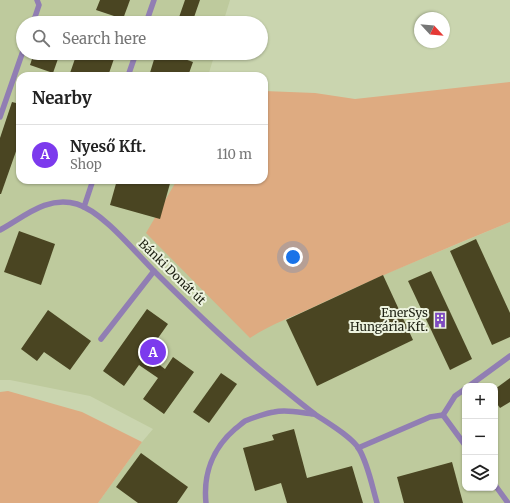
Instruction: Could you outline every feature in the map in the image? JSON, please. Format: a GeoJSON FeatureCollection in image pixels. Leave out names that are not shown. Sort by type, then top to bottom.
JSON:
{"type":"FeatureCollection","features":[{"type":"Feature","properties":{"kind":"lane"},"geometry":{"type":"LineString","coordinates":[[35,16],[39,5],[37,0]]}},
{"type":"Feature","properties":{"kind":"lane"},"geometry":{"type":"LineString","coordinates":[[148,16],[154,0]]}},
{"type":"Feature","properties":{"kind":"lane"},"geometry":{"type":"LineString","coordinates":[[0,117],[20,60]]}},
{"type":"Feature","properties":{"kind":"lane"},"geometry":{"type":"LineString","coordinates":[[129,72],[134,60]]}},
{"type":"Feature","properties":{"kind":"lane"},"geometry":{"type":"LineString","coordinates":[[84,207],[92,184]]}},
{"type":"Feature","properties":{"kind":"lane","name":"Bánki Donát út"},"geometry":{"type":"LineString","coordinates":[[0,230],[37,207],[53,202],[69,202],[84,207],[103,219],[154,271],[251,363],[315,414],[343,434],[358,448]]}},
{"type":"Feature","properties":{"kind":"lane"},"geometry":{"type":"LineString","coordinates":[[101,339],[154,271]]}},
{"type":"Feature","properties":{"kind":"lane"},"geometry":{"type":"LineString","coordinates":[[473,383],[510,356]]}},
{"type":"Feature","properties":{"kind":"lane"},"geometry":{"type":"LineString","coordinates":[[443,416],[455,396],[462,391]]}},
{"type":"Feature","properties":{"kind":"lane"},"geometry":{"type":"LineString","coordinates":[[206,503],[205,490],[207,472],[210,463],[218,448],[227,436],[244,422],[274,412],[287,411],[315,414]]}},
{"type":"Feature","properties":{"kind":"lane"},"geometry":{"type":"LineString","coordinates":[[443,416],[462,441]]}},
{"type":"Feature","properties":{"kind":"lane"},"geometry":{"type":"LineString","coordinates":[[377,503],[368,472],[358,448],[430,417],[443,416]]}},
{"type":"Feature","properties":{"kind":"lane"},"geometry":{"type":"LineString","coordinates":[[498,490],[508,503]]}},
{"type":"Feature","properties":{"kind":"shaded area"},"geometry":{"type":"Polygon","coordinates":[[[0,0],[230,0],[225,16],[16,16],[16,60],[213,60],[209,72],[16,72],[16,184],[193,184],[286,320],[383,275],[510,222],[510,503],[98,503],[153,429],[90,396],[10,380],[0,380],[0,0]]]}},
{"type":"Feature","properties":{"kind":"shaded area"},"geometry":{"type":"Polygon","coordinates":[[[510,82],[510,222],[439,251],[276,323],[250,338],[146,233],[175,184],[268,184],[268,91],[315,93],[355,99],[510,82]]]}},
{"type":"Feature","properties":{"kind":"shaded area"},"geometry":{"type":"Polygon","coordinates":[[[8,391],[82,412],[142,442],[98,503],[0,503],[0,392],[8,391]]]}},
{"type":"Feature","properties":{"kind":"building"},"geometry":{"type":"Polygon","coordinates":[[[100,0],[130,0],[124,16],[114,16],[96,10],[100,0]]]}},
{"type":"Feature","properties":{"kind":"building"},"geometry":{"type":"Polygon","coordinates":[[[185,0],[200,0],[194,16],[179,16],[185,0]]]}},
{"type":"Feature","properties":{"kind":"building"},"geometry":{"type":"Polygon","coordinates":[[[32,60],[58,60],[53,72],[30,65],[32,60]]]}},
{"type":"Feature","properties":{"kind":"building"},"geometry":{"type":"Polygon","coordinates":[[[75,60],[114,60],[109,72],[70,72],[75,60]]]}},
{"type":"Feature","properties":{"kind":"building"},"geometry":{"type":"Polygon","coordinates":[[[154,60],[187,60],[193,62],[189,72],[150,72],[154,60]]]}},
{"type":"Feature","properties":{"kind":"building"},"geometry":{"type":"Polygon","coordinates":[[[12,102],[16,103],[16,151],[1,194],[0,194],[0,138],[12,102]]]}},
{"type":"Feature","properties":{"kind":"building"},"geometry":{"type":"Polygon","coordinates":[[[116,184],[170,184],[160,219],[110,205],[116,184]]]}},
{"type":"Feature","properties":{"kind":"building"},"geometry":{"type":"Polygon","coordinates":[[[19,231],[55,244],[41,285],[4,272],[19,231]]]}},
{"type":"Feature","properties":{"kind":"building"},"geometry":{"type":"Polygon","coordinates":[[[476,239],[510,313],[510,337],[492,345],[450,251],[476,239]]]}},
{"type":"Feature","properties":{"kind":"building","name":"EnerSys Hungária Kft."},"geometry":{"type":"Polygon","coordinates":[[[431,271],[472,359],[450,370],[408,281],[431,271]]]}},
{"type":"Feature","properties":{"kind":"building"},"geometry":{"type":"Polygon","coordinates":[[[383,275],[413,340],[317,386],[286,320],[383,275]]]}},
{"type":"Feature","properties":{"kind":"building"},"geometry":{"type":"Polygon","coordinates":[[[147,309],[168,324],[146,355],[165,369],[173,357],[194,372],[164,414],[143,399],[158,378],[139,365],[124,386],[103,371],[147,309]]]}},
{"type":"Feature","properties":{"kind":"building"},"geometry":{"type":"Polygon","coordinates":[[[48,310],[91,341],[70,370],[44,352],[37,361],[21,349],[48,310]]]}},
{"type":"Feature","properties":{"kind":"building"},"geometry":{"type":"Polygon","coordinates":[[[221,373],[237,384],[209,423],[193,412],[221,373]]]}},
{"type":"Feature","properties":{"kind":"building"},"geometry":{"type":"Polygon","coordinates":[[[510,378],[510,402],[500,408],[498,405],[498,387],[510,378]]]}},
{"type":"Feature","properties":{"kind":"building"},"geometry":{"type":"Polygon","coordinates":[[[294,429],[307,478],[352,466],[363,503],[287,503],[281,483],[255,491],[243,448],[274,440],[272,435],[294,429]]]}},
{"type":"Feature","properties":{"kind":"building"},"geometry":{"type":"Polygon","coordinates":[[[141,453],[188,487],[177,503],[138,503],[116,487],[141,453]]]}},
{"type":"Feature","properties":{"kind":"building"},"geometry":{"type":"Polygon","coordinates":[[[452,462],[463,503],[404,503],[397,477],[452,462]]]}},
{"type":"Feature","properties":{"kind":"place","name":"EnerSys Hungária Kft."},"geometry":{"type":"Point","coordinates":[440,320]}},
{"type":"Feature","properties":{"kind":"place","name":"Nyeső Kft."},"geometry":{"type":"Point","coordinates":[153,352]}}]}
